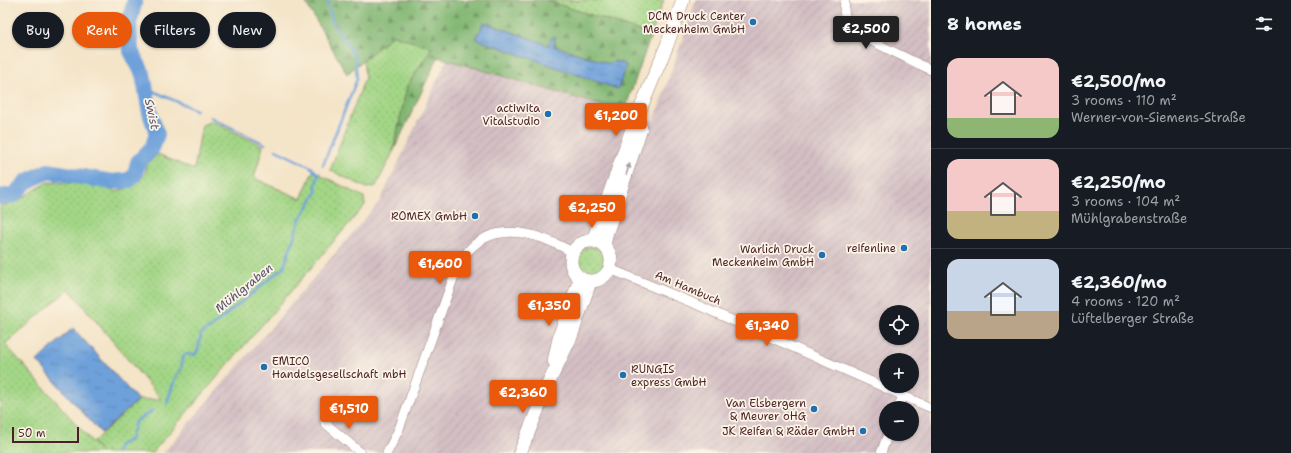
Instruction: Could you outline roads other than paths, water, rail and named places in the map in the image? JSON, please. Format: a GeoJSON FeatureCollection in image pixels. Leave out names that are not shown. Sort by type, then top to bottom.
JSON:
{"type":"FeatureCollection","features":[{"type":"Feature","properties":{"kind":"main road"},"geometry":{"type":"LineString","coordinates":[[599,244],[606,235],[683,0]]}},
{"type":"Feature","properties":{"kind":"main road"},"geometry":{"type":"LineString","coordinates":[[581,243],[599,244],[611,257],[610,269],[602,279],[596,281],[585,280],[572,270],[570,264],[572,252],[581,243]]}},
{"type":"Feature","properties":{"kind":"main road"},"geometry":{"type":"LineString","coordinates":[[520,453],[548,384],[560,334],[585,280]]}},
{"type":"Feature","properties":{"kind":"street"},"geometry":{"type":"LineString","coordinates":[[845,0],[844,11],[846,20],[860,35],[931,70]]}},
{"type":"Feature","properties":{"kind":"street"},"geometry":{"type":"LineString","coordinates":[[387,453],[399,429],[458,265],[468,250],[482,240],[497,233],[513,231],[538,237],[572,252]]}},
{"type":"Feature","properties":{"kind":"street","name":"Am Hambuch"},"geometry":{"type":"LineString","coordinates":[[610,269],[693,303],[880,384],[931,408]]}},
{"type":"Feature","properties":{"kind":"street"},"geometry":{"type":"LineString","coordinates":[[901,401],[903,396]]}},
{"type":"Feature","properties":{"kind":"street"},"geometry":{"type":"LineString","coordinates":[[325,423],[361,453]]}},
{"type":"Feature","properties":{"kind":"street"},"geometry":{"type":"LineString","coordinates":[[881,453],[885,441]]}},
{"type":"Feature","properties":{"kind":"water"},"geometry":{"type":"Polygon","coordinates":[[[484,22],[548,45],[553,36],[555,36],[554,46],[610,64],[614,61],[626,65],[618,89],[476,39],[484,22]]]}},
{"type":"Feature","properties":{"kind":"water"},"geometry":{"type":"Polygon","coordinates":[[[73,328],[138,400],[101,433],[37,361],[73,328]]]}},
{"type":"Feature","properties":{"kind":"waterway","name":"Swist"},"geometry":{"type":"LineString","coordinates":[[0,197],[14,195],[26,182],[48,171],[112,182],[130,180],[135,174],[138,162],[152,148],[157,134],[150,113],[143,74],[131,51],[129,23],[135,0]]}},
{"type":"Feature","properties":{"kind":"waterway","name":"Mühlgraben"},"geometry":{"type":"LineString","coordinates":[[323,165],[357,79],[355,56],[333,23],[327,0]]}},
{"type":"Feature","properties":{"kind":"waterway"},"geometry":{"type":"LineString","coordinates":[[146,88],[196,110]]}},
{"type":"Feature","properties":{"kind":"waterway"},"geometry":{"type":"LineString","coordinates":[[210,117],[265,144]]}},
{"type":"Feature","properties":{"kind":"waterway"},"geometry":{"type":"LineString","coordinates":[[276,150],[311,167],[318,174]]}},
{"type":"Feature","properties":{"kind":"waterway","name":"Mühlgraben"},"geometry":{"type":"LineString","coordinates":[[167,403],[175,378],[181,370],[183,357],[186,354],[195,355],[198,350],[201,334],[284,267],[300,219],[316,193],[316,183],[319,173]]}},
{"type":"Feature","properties":{"kind":"waterway","name":"Mühlgraben"},"geometry":{"type":"LineString","coordinates":[[116,453],[119,445],[130,440],[135,422],[152,411]]}},
{"type":"Feature","properties":{"kind":"place","name":"DCM Druck Center Meckenheim GmbH"},"geometry":{"type":"Point","coordinates":[753,22]}},
{"type":"Feature","properties":{"kind":"place","name":"actiwita Vitalstudio"},"geometry":{"type":"Point","coordinates":[548,114]}},
{"type":"Feature","properties":{"kind":"place","name":"ROMEX GmbH"},"geometry":{"type":"Point","coordinates":[475,216]}},
{"type":"Feature","properties":{"kind":"place","name":"reifenline"},"geometry":{"type":"Point","coordinates":[904,248]}},
{"type":"Feature","properties":{"kind":"place","name":"Warlich Druck Meckenheim GmbH"},"geometry":{"type":"Point","coordinates":[822,255]}},
{"type":"Feature","properties":{"kind":"place","name":"EMICO Handelsgesellschaft mbH"},"geometry":{"type":"Point","coordinates":[264,367]}},
{"type":"Feature","properties":{"kind":"place","name":"RUNGIS express GmbH"},"geometry":{"type":"Point","coordinates":[623,375]}},
{"type":"Feature","properties":{"kind":"place","name":"Van Elsbergern & Meurer oHG"},"geometry":{"type":"Point","coordinates":[814,409]}},
{"type":"Feature","properties":{"kind":"place","name":"JK Reifen & Räder GmbH"},"geometry":{"type":"Point","coordinates":[863,431]}}]}
